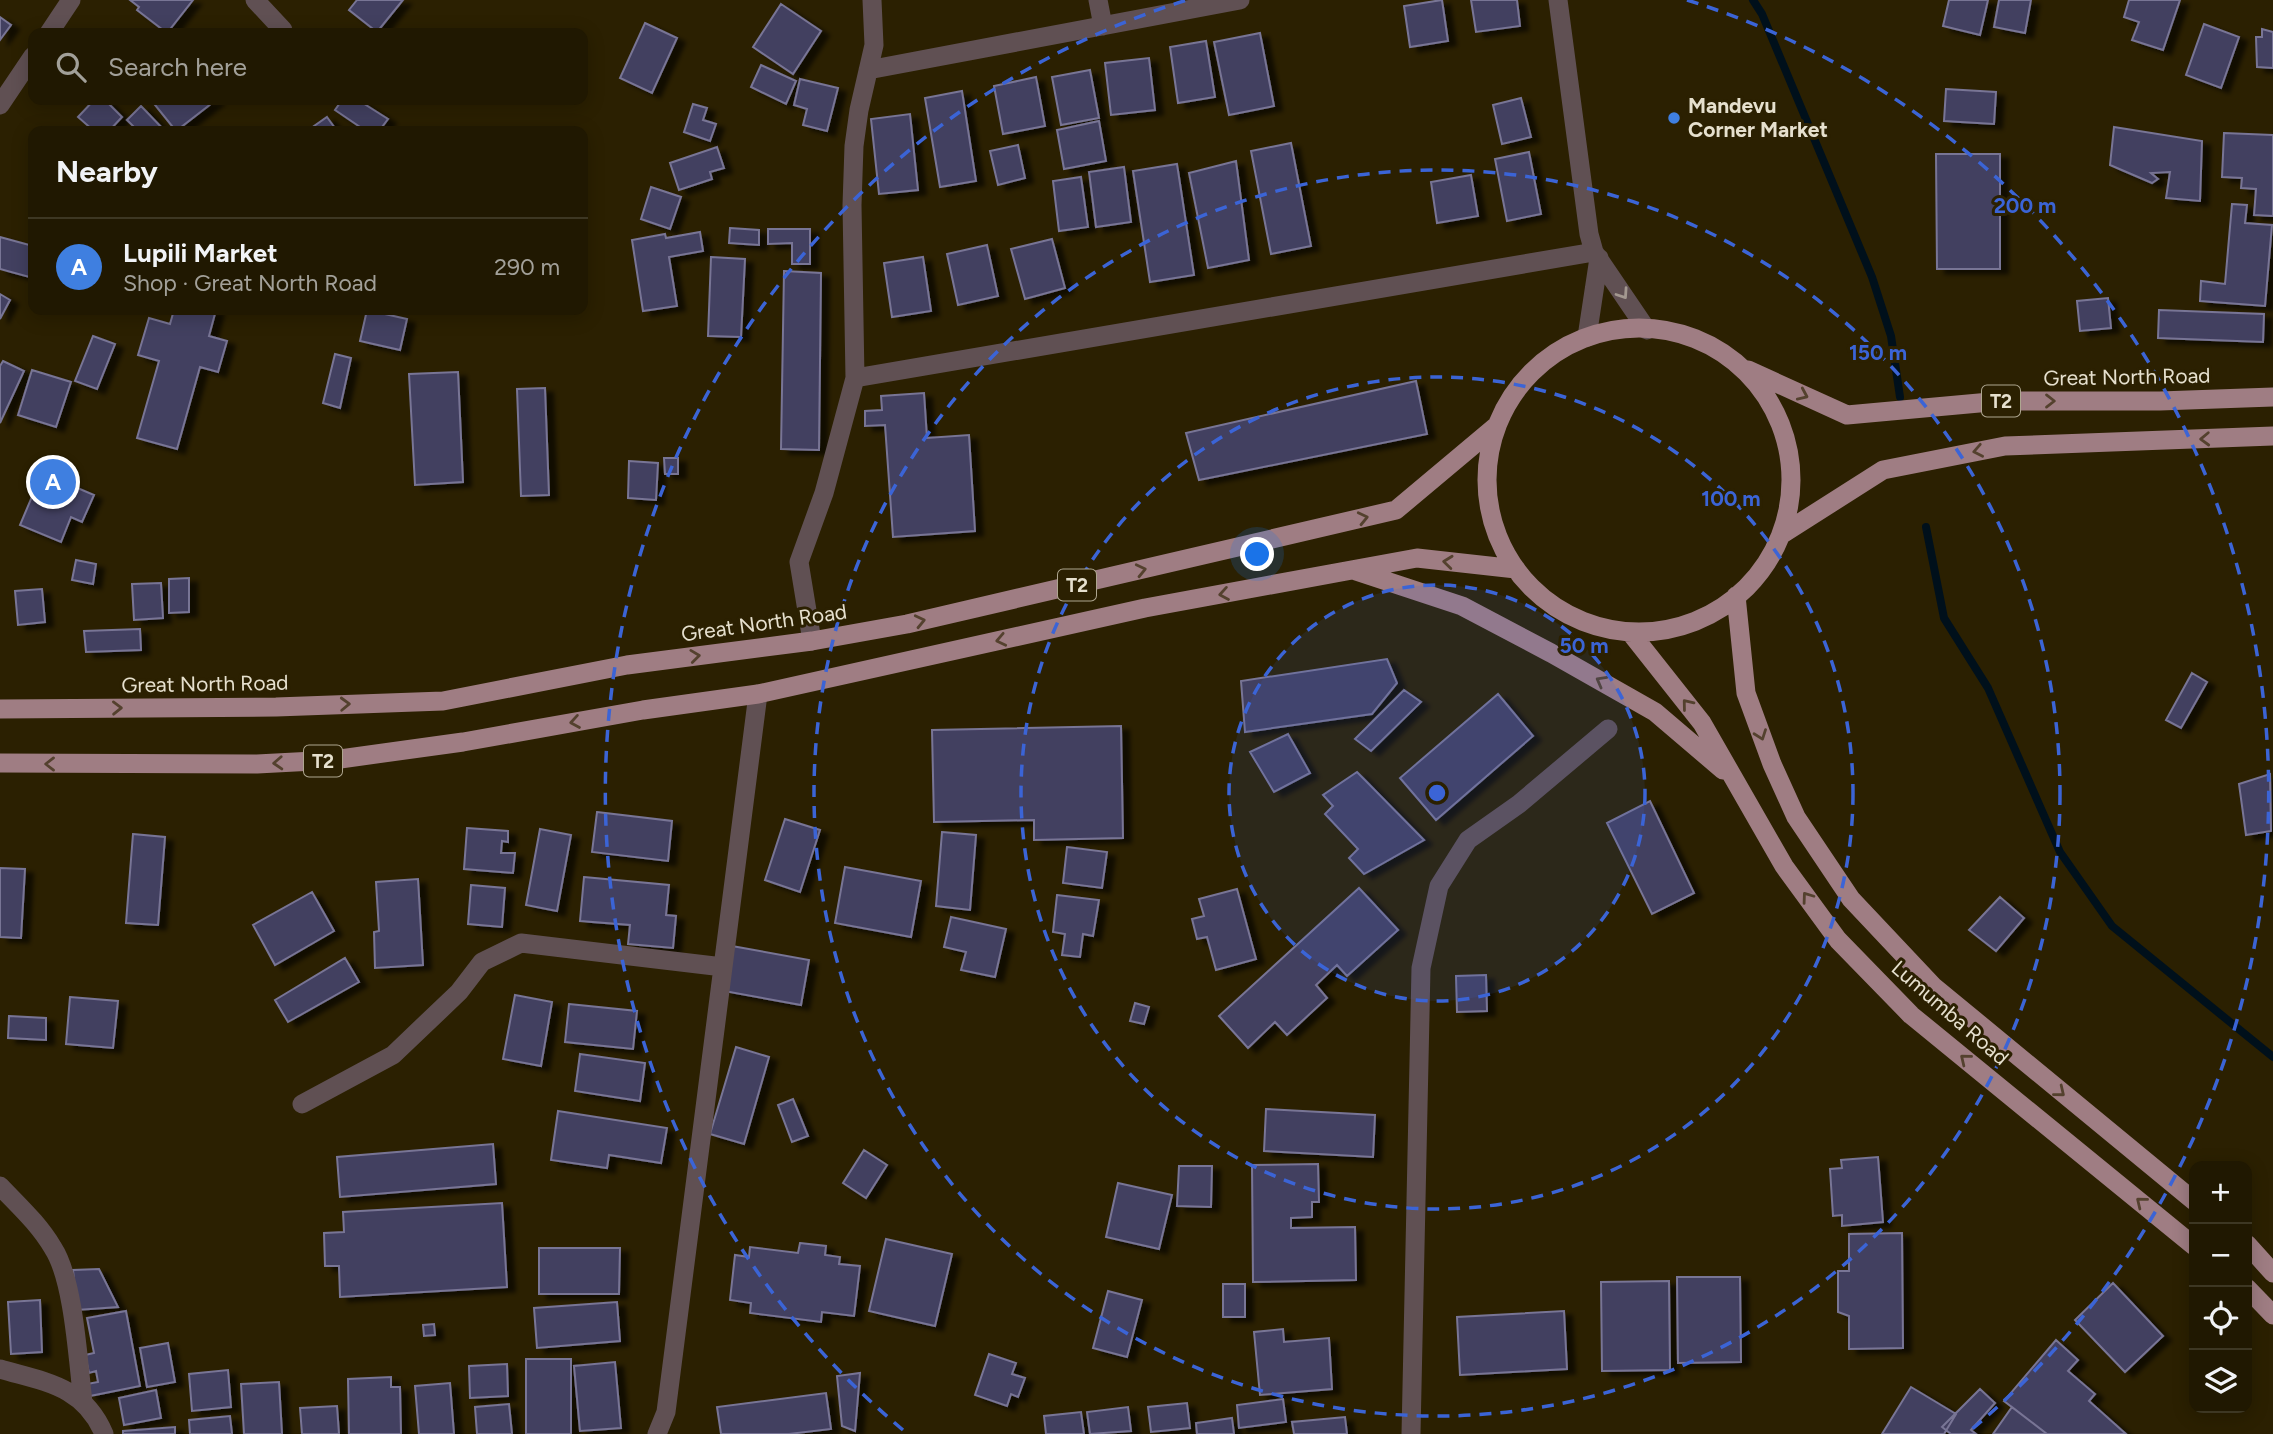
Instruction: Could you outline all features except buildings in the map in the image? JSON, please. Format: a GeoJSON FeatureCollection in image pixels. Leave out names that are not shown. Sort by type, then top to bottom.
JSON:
{"type":"FeatureCollection","features":[{"type":"Feature","properties":{"kind":"main road","name":"Great North Road"},"geometry":{"type":"LineString","coordinates":[[0,709],[276,707],[443,701],[627,665],[907,624],[1396,510],[1495,427],[1512,394],[1531,372],[1553,355],[1587,337],[1627,328],[1687,338],[1847,415],[2001,401],[2161,401],[2273,397]]}},
{"type":"Feature","properties":{"kind":"main road"},"geometry":{"type":"LineString","coordinates":[[1495,427],[1485,475],[1487,500],[1503,548],[1516,569],[1538,594],[1566,613],[1597,626],[1630,632],[1662,630],[1694,621],[1736,596],[1765,568],[1784,533],[1792,497],[1791,462],[1781,425],[1764,394],[1741,366]]}},
{"type":"Feature","properties":{"kind":"main road","name":"T2"},"geometry":{"type":"LineString","coordinates":[[1784,533],[1883,470],[1992,448],[2273,436]]}},
{"type":"Feature","properties":{"kind":"main road","name":"T2"},"geometry":{"type":"LineString","coordinates":[[0,763],[257,764],[333,760],[463,742],[643,710],[758,694],[1144,608],[1417,558],[1516,569]]}},
{"type":"Feature","properties":{"kind":"main road"},"geometry":{"type":"LineString","coordinates":[[1355,570],[1462,606],[1551,653],[1655,712],[1734,780]]}},
{"type":"Feature","properties":{"kind":"main road","name":"Lumumba Road"},"geometry":{"type":"LineString","coordinates":[[1736,596],[1746,694],[1772,764],[1796,817],[1852,899],[1933,986],[2189,1197]]}},
{"type":"Feature","properties":{"kind":"main road","name":"Lumumba Road"},"geometry":{"type":"LineString","coordinates":[[1630,632],[1702,723],[1784,866],[1838,940],[1911,1015],[2189,1242]]}},
{"type":"Feature","properties":{"kind":"main road"},"geometry":{"type":"LineString","coordinates":[[2252,1250],[2273,1273]]}},
{"type":"Feature","properties":{"kind":"main road"},"geometry":{"type":"LineString","coordinates":[[2252,1294],[2273,1315]]}},
{"type":"Feature","properties":{"kind":"street"},"geometry":{"type":"LineString","coordinates":[[51,28],[71,0]]}},
{"type":"Feature","properties":{"kind":"street"},"geometry":{"type":"LineString","coordinates":[[255,0],[281,28]]}},
{"type":"Feature","properties":{"kind":"street"},"geometry":{"type":"LineString","coordinates":[[812,640],[799,562],[824,493],[855,378],[852,205],[854,146],[874,45],[872,0]]}},
{"type":"Feature","properties":{"kind":"street"},"geometry":{"type":"LineString","coordinates":[[1098,0],[1103,26]]}},
{"type":"Feature","properties":{"kind":"street"},"geometry":{"type":"LineString","coordinates":[[869,70],[1240,0]]}},
{"type":"Feature","properties":{"kind":"street"},"geometry":{"type":"LineString","coordinates":[[1558,0],[1589,234],[1597,255],[1647,330]]}},
{"type":"Feature","properties":{"kind":"street"},"geometry":{"type":"LineString","coordinates":[[0,105],[28,63]]}},
{"type":"Feature","properties":{"kind":"street"},"geometry":{"type":"LineString","coordinates":[[855,378],[1597,255]]}},
{"type":"Feature","properties":{"kind":"street"},"geometry":{"type":"LineString","coordinates":[[1587,337],[1597,255]]}},
{"type":"Feature","properties":{"kind":"street"},"geometry":{"type":"LineString","coordinates":[[657,1434],[667,1412],[758,694]]}},
{"type":"Feature","properties":{"kind":"street"},"geometry":{"type":"LineString","coordinates":[[1411,1434],[1421,968],[1439,887],[1468,840],[1519,804],[1608,729]]}},
{"type":"Feature","properties":{"kind":"street"},"geometry":{"type":"LineString","coordinates":[[302,1104],[393,1055],[459,992],[481,962],[521,943],[723,967]]}},
{"type":"Feature","properties":{"kind":"street"},"geometry":{"type":"LineString","coordinates":[[0,1186],[34,1220],[55,1250],[66,1280],[83,1402]]}},
{"type":"Feature","properties":{"kind":"street"},"geometry":{"type":"LineString","coordinates":[[0,1369],[61,1386],[83,1402],[96,1416],[104,1434]]}},
{"type":"Feature","properties":{"kind":"waterway"},"geometry":{"type":"LineString","coordinates":[[1753,0],[1762,14],[1872,277],[1891,336],[1900,397]]}},
{"type":"Feature","properties":{"kind":"waterway"},"geometry":{"type":"LineString","coordinates":[[1926,527],[1944,618],[1988,688],[2060,852],[2112,926],[2273,1057]]}},
{"type":"Feature","properties":{"kind":"place","name":"Mandevu Corner Market"},"geometry":{"type":"Point","coordinates":[1674,118]}},
{"type":"Feature","properties":{"kind":"place","name":"Lupili Market"},"geometry":{"type":"Point","coordinates":[53,482]}}]}
